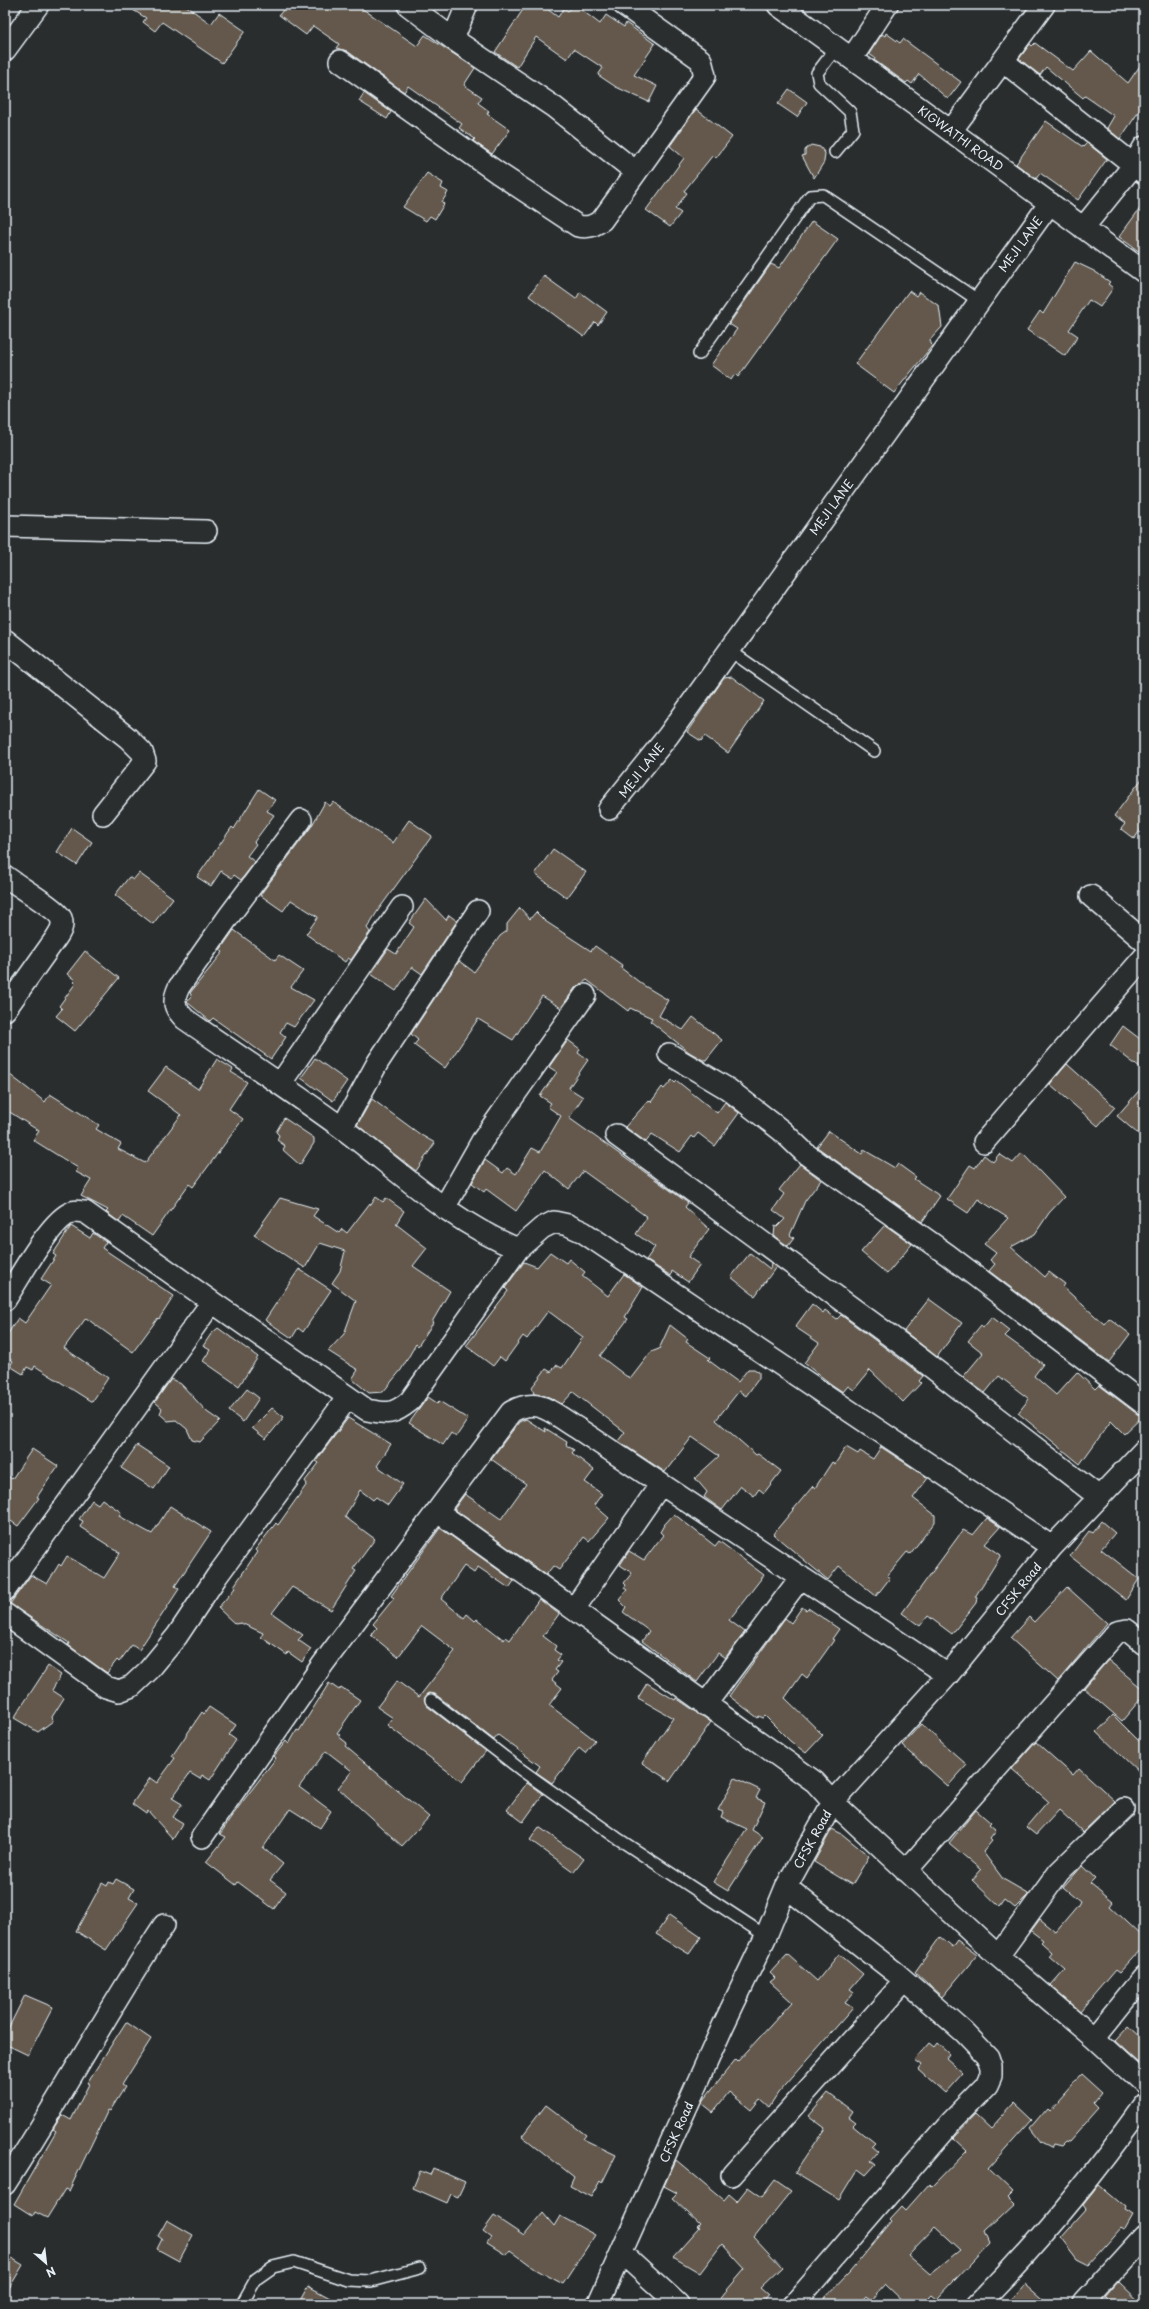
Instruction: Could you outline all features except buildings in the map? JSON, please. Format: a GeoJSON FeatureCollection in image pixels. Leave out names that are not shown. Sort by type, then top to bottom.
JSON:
{"type":"FeatureCollection","features":[{"type":"Feature","properties":{"kind":"street"},"geometry":{"type":"LineString","coordinates":[[5,50],[38,5]]}},
{"type":"Feature","properties":{"kind":"street"},"geometry":{"type":"LineString","coordinates":[[408,5],[453,39],[554,107],[636,172]]}},
{"type":"Feature","properties":{"kind":"street"},"geometry":{"type":"LineString","coordinates":[[453,39],[467,5]]}},
{"type":"Feature","properties":{"kind":"street"},"geometry":{"type":"LineString","coordinates":[[340,61],[498,173],[578,226],[587,228],[594,226],[602,220],[705,76],[702,60],[624,5]]}},
{"type":"Feature","properties":{"kind":"street","name":"KIGWATHI ROAD"},"geometry":{"type":"LineString","coordinates":[[778,5],[1144,272]]}},
{"type":"Feature","properties":{"kind":"street"},"geometry":{"type":"LineString","coordinates":[[844,52],[887,5]]}},
{"type":"Feature","properties":{"kind":"street"},"geometry":{"type":"LineString","coordinates":[[951,131],[1044,5]]}},
{"type":"Feature","properties":{"kind":"street"},"geometry":{"type":"LineString","coordinates":[[1003,61],[1138,169]]}},
{"type":"Feature","properties":{"kind":"street"},"geometry":{"type":"LineString","coordinates":[[1083,228],[1138,169],[1144,147]]}},
{"type":"Feature","properties":{"kind":"street","name":"MEJI LANE"},"geometry":{"type":"LineString","coordinates":[[609,809],[668,736],[1050,203]]}},
{"type":"Feature","properties":{"kind":"street"},"geometry":{"type":"LineString","coordinates":[[5,526],[206,531]]}},
{"type":"Feature","properties":{"kind":"street"},"geometry":{"type":"LineString","coordinates":[[5,640],[128,738],[142,752],[145,761],[103,814]]}},
{"type":"Feature","properties":{"kind":"street"},"geometry":{"type":"LineString","coordinates":[[301,820],[229,916],[179,987],[173,999],[176,1010],[185,1019],[342,1128],[444,1208],[492,1239],[518,1249]]}},
{"type":"Feature","properties":{"kind":"street"},"geometry":{"type":"LineString","coordinates":[[5,876],[58,914],[62,924],[56,938],[5,1010]]}},
{"type":"Feature","properties":{"kind":"street"},"geometry":{"type":"LineString","coordinates":[[1091,896],[1144,940]]}},
{"type":"Feature","properties":{"kind":"street"},"geometry":{"type":"LineString","coordinates":[[280,1084],[402,907]]}},
{"type":"Feature","properties":{"kind":"street"},"geometry":{"type":"LineString","coordinates":[[342,1128],[378,1062],[478,911]]}},
{"type":"Feature","properties":{"kind":"street"},"geometry":{"type":"LineString","coordinates":[[984,1142],[1144,957]]}},
{"type":"Feature","properties":{"kind":"street"},"geometry":{"type":"LineString","coordinates":[[444,1208],[482,1141],[514,1092],[585,995]]}},
{"type":"Feature","properties":{"kind":"street"},"geometry":{"type":"LineString","coordinates":[[669,1054],[728,1089],[782,1131],[806,1154],[948,1254],[1144,1404]]}},
{"type":"Feature","properties":{"kind":"street"},"geometry":{"type":"LineString","coordinates":[[616,1135],[908,1349],[1100,1497]]}},
{"type":"Feature","properties":{"kind":"street"},"geometry":{"type":"LineString","coordinates":[[5,1300],[49,1232],[61,1218],[73,1211],[85,1212],[367,1410],[389,1414],[401,1409],[410,1401],[518,1249],[542,1228],[554,1222],[568,1225],[583,1232],[1052,1547]]}},
{"type":"Feature","properties":{"kind":"street"},"geometry":{"type":"LineString","coordinates":[[5,1590],[212,1302]]}},
{"type":"Feature","properties":{"kind":"street"},"geometry":{"type":"LineString","coordinates":[[5,1614],[106,1687],[118,1691],[132,1686],[149,1670],[177,1636],[217,1576],[348,1397]]}},
{"type":"Feature","properties":{"kind":"street"},"geometry":{"type":"LineString","coordinates":[[202,1837],[323,1664],[438,1512],[511,1412],[523,1405],[538,1405],[661,1484],[948,1675]]}},
{"type":"Feature","properties":{"kind":"street","name":"CFSK Road"},"geometry":{"type":"LineString","coordinates":[[598,2304],[723,2026],[766,1936],[786,1887],[832,1802],[948,1675],[1052,1547],[1144,1450]]}},
{"type":"Feature","properties":{"kind":"street"},"geometry":{"type":"LineString","coordinates":[[574,1609],[661,1484]]}},
{"type":"Feature","properties":{"kind":"street"},"geometry":{"type":"LineString","coordinates":[[438,1512],[705,1705],[815,1782],[832,1802],[998,1956],[1094,2038],[1144,2084]]}},
{"type":"Feature","properties":{"kind":"street"},"geometry":{"type":"LineString","coordinates":[[705,1705],[801,1577]]}},
{"type":"Feature","properties":{"kind":"street"},"geometry":{"type":"LineString","coordinates":[[906,1871],[1117,1632],[1127,1630],[1144,1644]]}},
{"type":"Feature","properties":{"kind":"street"},"geometry":{"type":"LineString","coordinates":[[998,1956],[1059,1872],[1124,1809]]}},
{"type":"Feature","properties":{"kind":"street"},"geometry":{"type":"LineString","coordinates":[[786,1887],[905,1981],[974,2042],[988,2058],[991,2066],[991,2076],[987,2085],[951,2122],[794,2304]]}},
{"type":"Feature","properties":{"kind":"street"},"geometry":{"type":"LineString","coordinates":[[5,2184],[44,2124],[119,1993],[164,1925]]}},
{"type":"Feature","properties":{"kind":"street"},"geometry":{"type":"LineString","coordinates":[[1094,2038],[1144,1976]]}},
{"type":"Feature","properties":{"kind":"street"},"geometry":{"type":"LineString","coordinates":[[732,2175],[905,1981]]}},
{"type":"Feature","properties":{"kind":"street"},"geometry":{"type":"LineString","coordinates":[[978,2304],[1012,2270],[1106,2159],[1144,2105]]}},
{"type":"Feature","properties":{"kind":"street"},"geometry":{"type":"LineString","coordinates":[[1082,2304],[1144,2237]]}},
{"type":"Feature","properties":{"kind":"street"},"geometry":{"type":"LineString","coordinates":[[622,2253],[678,2304]]}},
{"type":"Feature","properties":{"kind":"lane"},"geometry":{"type":"LineString","coordinates":[[835,152],[852,130],[850,112],[819,83],[817,73],[844,52]]}},
{"type":"Feature","properties":{"kind":"lane"},"geometry":{"type":"LineString","coordinates":[[699,354],[810,196],[823,195],[979,301]]}},
{"type":"Feature","properties":{"kind":"lane"},"geometry":{"type":"LineString","coordinates":[[729,650],[874,751]]}},
{"type":"Feature","properties":{"kind":"lane"},"geometry":{"type":"LineString","coordinates":[[431,1700],[520,1769],[617,1838],[766,1936]]}},
{"type":"Feature","properties":{"kind":"lane"},"geometry":{"type":"LineString","coordinates":[[242,2304],[256,2279],[272,2267],[294,2262],[348,2280],[371,2281],[420,2268]]}}]}
